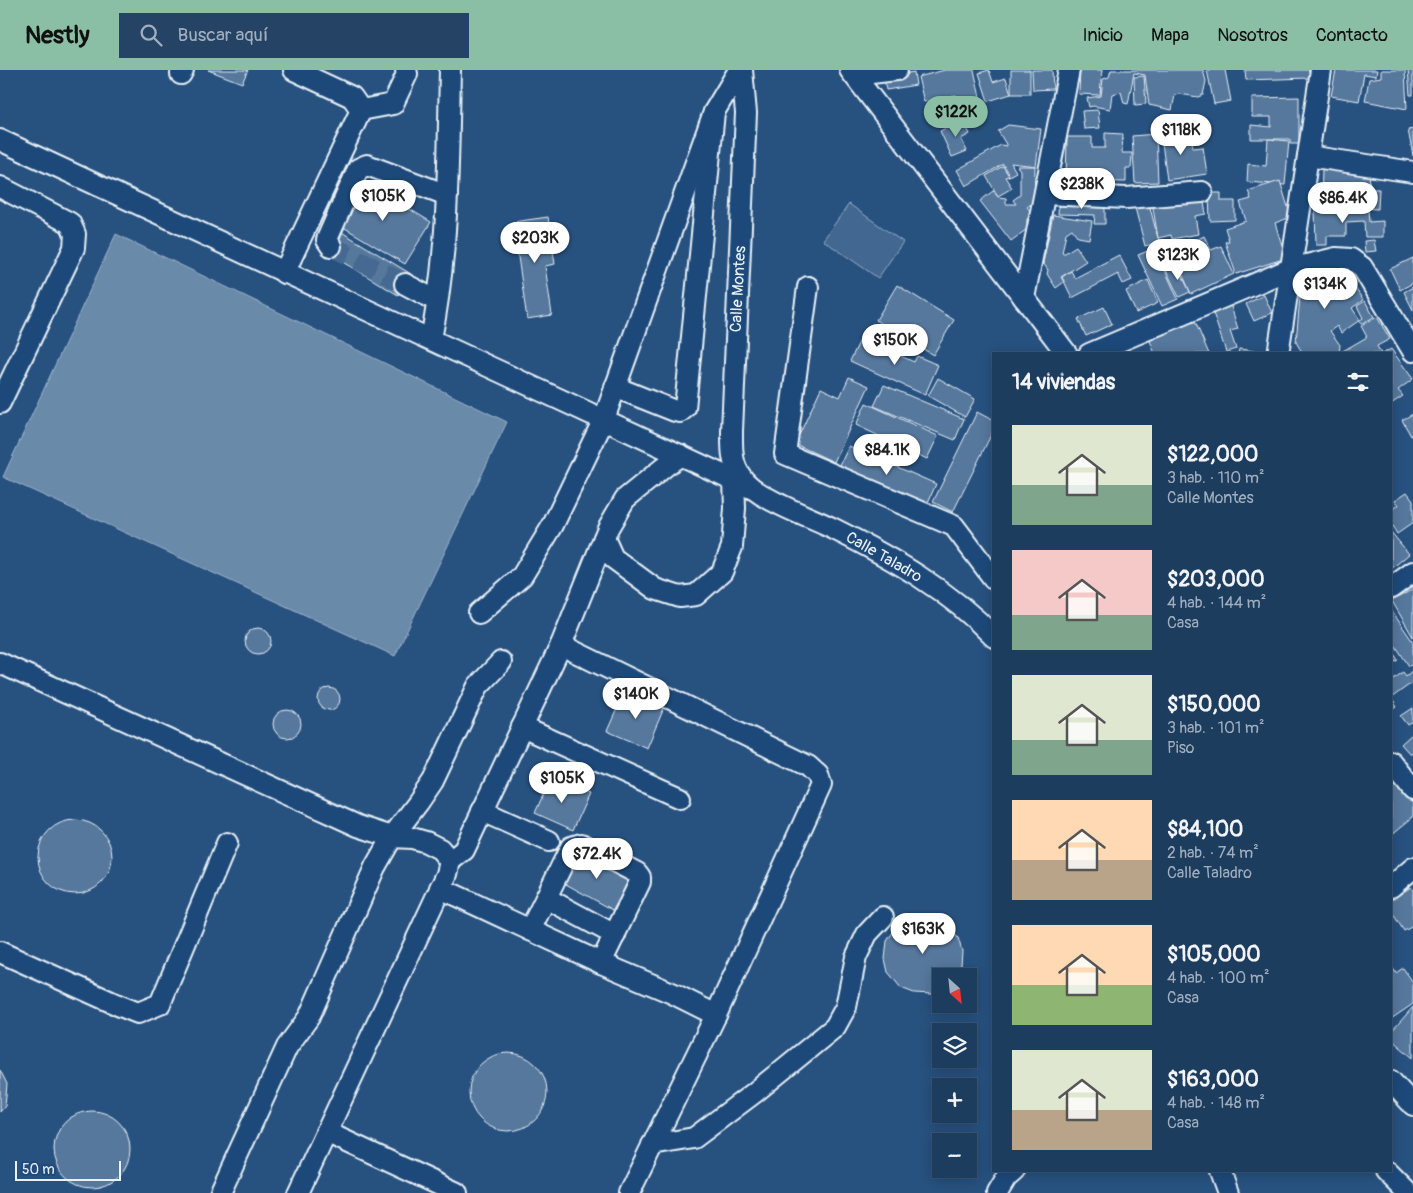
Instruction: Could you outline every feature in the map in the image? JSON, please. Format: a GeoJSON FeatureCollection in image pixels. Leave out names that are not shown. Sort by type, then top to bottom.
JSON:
{"type":"FeatureCollection","features":[{"type":"Feature","properties":{"kind":"street"},"geometry":{"type":"LineString","coordinates":[[294,70],[352,97],[361,110]]}},
{"type":"Feature","properties":{"kind":"street"},"geometry":{"type":"LineString","coordinates":[[361,110],[393,104],[406,70]]}},
{"type":"Feature","properties":{"kind":"street"},"geometry":{"type":"LineString","coordinates":[[431,339],[446,227],[450,70]]}},
{"type":"Feature","properties":{"kind":"street"},"geometry":{"type":"LineString","coordinates":[[479,612],[522,576],[553,525],[604,419],[714,112],[740,70]]}},
{"type":"Feature","properties":{"kind":"street","name":"Calle Montes"},"geometry":{"type":"LineString","coordinates":[[740,70],[746,113],[732,452],[734,466],[749,488]]}},
{"type":"Feature","properties":{"kind":"street"},"geometry":{"type":"LineString","coordinates":[[852,72],[897,70]]}},
{"type":"Feature","properties":{"kind":"street"},"geometry":{"type":"LineString","coordinates":[[1024,298],[1069,70]]}},
{"type":"Feature","properties":{"kind":"street"},"geometry":{"type":"LineString","coordinates":[[1278,352],[1321,70]]}},
{"type":"Feature","properties":{"kind":"street"},"geometry":{"type":"LineString","coordinates":[[852,72],[1065,352]]}},
{"type":"Feature","properties":{"kind":"street"},"geometry":{"type":"LineString","coordinates":[[284,273],[361,110]]}},
{"type":"Feature","properties":{"kind":"street"},"geometry":{"type":"LineString","coordinates":[[615,387],[675,411],[680,412],[685,408],[714,112]]}},
{"type":"Feature","properties":{"kind":"street"},"geometry":{"type":"LineString","coordinates":[[0,140],[749,488],[735,508],[732,547],[722,572],[696,595],[680,597],[656,589],[613,558],[604,538]]}},
{"type":"Feature","properties":{"kind":"street"},"geometry":{"type":"LineString","coordinates":[[1308,156],[1413,172]]}},
{"type":"Feature","properties":{"kind":"street"},"geometry":{"type":"LineString","coordinates":[[331,246],[327,240],[328,237],[358,169],[363,166],[367,165],[447,195]]}},
{"type":"Feature","properties":{"kind":"street"},"geometry":{"type":"LineString","coordinates":[[0,187],[70,223],[75,234],[74,248],[0,402]]}},
{"type":"Feature","properties":{"kind":"street"},"geometry":{"type":"LineString","coordinates":[[1045,194],[1126,198],[1202,192]]}},
{"type":"Feature","properties":{"kind":"street"},"geometry":{"type":"LineString","coordinates":[[1094,352],[1290,269],[1336,258],[1351,259],[1362,267],[1413,351]]}},
{"type":"Feature","properties":{"kind":"street"},"geometry":{"type":"LineString","coordinates":[[406,284],[437,301]]}},
{"type":"Feature","properties":{"kind":"street"},"geometry":{"type":"LineString","coordinates":[[808,287],[785,454],[954,526],[992,576]]}},
{"type":"Feature","properties":{"kind":"street"},"geometry":{"type":"LineString","coordinates":[[298,1193],[447,874],[450,861],[464,850],[561,645],[608,528],[625,499],[668,464],[681,456]]}},
{"type":"Feature","properties":{"kind":"street","name":"Calle Taladro"},"geometry":{"type":"LineString","coordinates":[[749,488],[834,528],[931,584],[963,608],[992,635]]}},
{"type":"Feature","properties":{"kind":"street"},"geometry":{"type":"LineString","coordinates":[[1392,587],[1413,572]]}},
{"type":"Feature","properties":{"kind":"street"},"geometry":{"type":"LineString","coordinates":[[561,645],[808,766],[818,776],[821,785],[716,1015],[629,1193]]}},
{"type":"Feature","properties":{"kind":"street"},"geometry":{"type":"LineString","coordinates":[[220,1193],[287,1047],[309,1017],[375,867],[392,837],[433,781],[478,686],[501,662]]}},
{"type":"Feature","properties":{"kind":"street"},"geometry":{"type":"LineString","coordinates":[[0,664],[358,826],[392,837],[412,838],[426,842],[440,849],[450,861]]}},
{"type":"Feature","properties":{"kind":"street"},"geometry":{"type":"LineString","coordinates":[[522,727],[680,798]]}},
{"type":"Feature","properties":{"kind":"street"},"geometry":{"type":"LineString","coordinates":[[1392,763],[1413,790]]}},
{"type":"Feature","properties":{"kind":"street"},"geometry":{"type":"LineString","coordinates":[[482,811],[549,841]]}},
{"type":"Feature","properties":{"kind":"street"},"geometry":{"type":"LineString","coordinates":[[0,952],[138,1013],[160,1004],[227,842]]}},
{"type":"Feature","properties":{"kind":"street"},"geometry":{"type":"LineString","coordinates":[[530,930],[571,847],[581,844],[629,869],[640,877],[640,882],[601,963]]}},
{"type":"Feature","properties":{"kind":"street"},"geometry":{"type":"LineString","coordinates":[[1392,886],[1413,868]]}},
{"type":"Feature","properties":{"kind":"street"},"geometry":{"type":"LineString","coordinates":[[440,888],[601,963],[672,993],[716,1015]]}},
{"type":"Feature","properties":{"kind":"street"},"geometry":{"type":"LineString","coordinates":[[546,898],[615,935]]}},
{"type":"Feature","properties":{"kind":"street"},"geometry":{"type":"LineString","coordinates":[[652,1145],[694,1138],[754,1093],[835,1027],[846,1007],[856,957],[867,934],[883,917]]}},
{"type":"Feature","properties":{"kind":"street"},"geometry":{"type":"LineString","coordinates":[[1392,1082],[1413,1105]]}},
{"type":"Feature","properties":{"kind":"street"},"geometry":{"type":"LineString","coordinates":[[326,1132],[457,1193]]}},
{"type":"Feature","properties":{"kind":"street"},"geometry":{"type":"LineString","coordinates":[[997,1193],[1006,1178],[1013,1172]]}},
{"type":"Feature","properties":{"kind":"street"},"geometry":{"type":"LineString","coordinates":[[1220,1172],[1228,1193]]}},
{"type":"Feature","properties":{"kind":"street"},"geometry":{"type":"LineString","coordinates":[[1387,1172],[1408,1193]]}},
{"type":"Feature","properties":{"kind":"shaded area"},"geometry":{"type":"Polygon","coordinates":[[[849,204],[903,242],[878,278],[823,240],[849,204]]]}},
{"type":"Feature","properties":{"kind":"shaded area"},"geometry":{"type":"Polygon","coordinates":[[[116,234],[507,422],[395,656],[3,477],[116,234]]]}},
{"type":"Feature","properties":{"kind":"building"},"geometry":{"type":"Polygon","coordinates":[[[208,70],[248,70],[242,83],[208,70]]]}},
{"type":"Feature","properties":{"kind":"building"},"geometry":{"type":"Polygon","coordinates":[[[945,70],[974,70],[984,115],[962,120],[956,95],[924,102],[918,77],[945,70]]]}},
{"type":"Feature","properties":{"kind":"building"},"geometry":{"type":"Polygon","coordinates":[[[989,70],[993,82],[1006,78],[1011,94],[988,101],[979,73],[989,70]]]}},
{"type":"Feature","properties":{"kind":"building"},"geometry":{"type":"Polygon","coordinates":[[[1011,70],[1030,70],[1030,94],[1011,94],[1011,70]]]}},
{"type":"Feature","properties":{"kind":"building"},"geometry":{"type":"Polygon","coordinates":[[[1032,70],[1052,70],[1053,89],[1033,90],[1032,70]]]}},
{"type":"Feature","properties":{"kind":"building"},"geometry":{"type":"Polygon","coordinates":[[[1080,70],[1102,70],[1100,95],[1079,94],[1080,70]]]}},
{"type":"Feature","properties":{"kind":"building"},"geometry":{"type":"Polygon","coordinates":[[[1111,70],[1203,70],[1206,81],[1203,95],[1198,97],[1175,95],[1172,110],[1149,105],[1145,75],[1134,73],[1128,104],[1124,103],[1121,92],[1112,94],[1110,109],[1089,107],[1087,98],[1101,96],[1103,79],[1109,77],[1111,70]]]}},
{"type":"Feature","properties":{"kind":"building"},"geometry":{"type":"Polygon","coordinates":[[[1207,70],[1225,70],[1231,101],[1214,104],[1207,70]]]}},
{"type":"Feature","properties":{"kind":"building"},"geometry":{"type":"Polygon","coordinates":[[[1245,70],[1309,70],[1310,78],[1246,80],[1245,70]]]}},
{"type":"Feature","properties":{"kind":"building"},"geometry":{"type":"Polygon","coordinates":[[[1336,70],[1377,70],[1376,76],[1364,74],[1359,101],[1331,96],[1336,70]]]}},
{"type":"Feature","properties":{"kind":"building"},"geometry":{"type":"Polygon","coordinates":[[[1381,70],[1405,70],[1407,109],[1365,101],[1369,79],[1381,77],[1381,70]]]}},
{"type":"Feature","properties":{"kind":"building"},"geometry":{"type":"Polygon","coordinates":[[[1408,70],[1413,70],[1413,95],[1410,95],[1408,70]]]}},
{"type":"Feature","properties":{"kind":"building"},"geometry":{"type":"Polygon","coordinates":[[[914,72],[916,85],[886,90],[884,77],[914,72]]]}},
{"type":"Feature","properties":{"kind":"building"},"geometry":{"type":"Polygon","coordinates":[[[1144,76],[1146,104],[1135,105],[1134,77],[1144,76]]]}},
{"type":"Feature","properties":{"kind":"building"},"geometry":{"type":"Polygon","coordinates":[[[1299,97],[1299,144],[1290,144],[1290,139],[1251,139],[1251,125],[1271,127],[1271,117],[1252,117],[1252,98],[1299,97]]]}},
{"type":"Feature","properties":{"kind":"building"},"geometry":{"type":"Polygon","coordinates":[[[1098,110],[1100,128],[1084,129],[1082,111],[1098,110]]]}},
{"type":"Feature","properties":{"kind":"building"},"geometry":{"type":"Polygon","coordinates":[[[963,120],[970,134],[961,139],[967,151],[952,157],[940,131],[963,120]]]}},
{"type":"Feature","properties":{"kind":"building"},"geometry":{"type":"Polygon","coordinates":[[[1008,125],[1041,129],[1036,166],[1011,163],[1016,172],[1009,176],[1003,164],[966,186],[957,170],[1001,145],[1007,146],[998,131],[1008,125]]]}},
{"type":"Feature","properties":{"kind":"building"},"geometry":{"type":"Polygon","coordinates":[[[1174,126],[1177,140],[1192,138],[1193,148],[1203,147],[1207,174],[1167,180],[1160,128],[1174,126]]]}},
{"type":"Feature","properties":{"kind":"building"},"geometry":{"type":"Polygon","coordinates":[[[1413,129],[1413,156],[1408,130],[1413,129]]]}},
{"type":"Feature","properties":{"kind":"building"},"geometry":{"type":"Polygon","coordinates":[[[1105,133],[1123,134],[1122,153],[1132,153],[1131,168],[1126,168],[1126,182],[1066,181],[1067,137],[1092,137],[1092,148],[1105,148],[1105,133]]]}},
{"type":"Feature","properties":{"kind":"building"},"geometry":{"type":"Polygon","coordinates":[[[1156,134],[1158,182],[1135,183],[1132,136],[1156,134]]]}},
{"type":"Feature","properties":{"kind":"building"},"geometry":{"type":"Polygon","coordinates":[[[1268,139],[1289,141],[1285,185],[1247,182],[1248,164],[1266,166],[1268,139]]]}},
{"type":"Feature","properties":{"kind":"building"},"geometry":{"type":"Polygon","coordinates":[[[1003,166],[1009,176],[1005,177],[1012,188],[998,196],[986,176],[1003,166]]]}},
{"type":"Feature","properties":{"kind":"building"},"geometry":{"type":"Polygon","coordinates":[[[1017,166],[1035,166],[1034,202],[1027,207],[1033,214],[1027,219],[1027,229],[1011,241],[980,201],[993,191],[998,197],[1006,198],[1006,204],[1016,204],[1013,200],[1020,195],[1020,170],[1017,166]]]}},
{"type":"Feature","properties":{"kind":"building"},"geometry":{"type":"Polygon","coordinates":[[[1322,169],[1370,171],[1369,189],[1379,189],[1378,209],[1321,206],[1322,169]]]}},
{"type":"Feature","properties":{"kind":"building"},"geometry":{"type":"Polygon","coordinates":[[[361,180],[431,222],[405,264],[335,222],[361,180]]]}},
{"type":"Feature","properties":{"kind":"building"},"geometry":{"type":"Polygon","coordinates":[[[1280,181],[1291,217],[1275,223],[1286,258],[1236,274],[1225,242],[1229,241],[1225,228],[1246,221],[1240,202],[1251,199],[1248,191],[1280,181]]]}},
{"type":"Feature","properties":{"kind":"building"},"geometry":{"type":"Polygon","coordinates":[[[1202,192],[1206,214],[1195,216],[1198,234],[1172,239],[1171,235],[1158,238],[1152,202],[1202,192]]]}},
{"type":"Feature","properties":{"kind":"building"},"geometry":{"type":"Polygon","coordinates":[[[1209,193],[1221,193],[1221,201],[1235,201],[1235,220],[1210,221],[1209,193]]]}},
{"type":"Feature","properties":{"kind":"building"},"geometry":{"type":"Polygon","coordinates":[[[1059,197],[1105,208],[1105,224],[1094,224],[1095,215],[1058,214],[1059,197]]]}},
{"type":"Feature","properties":{"kind":"building"},"geometry":{"type":"Polygon","coordinates":[[[1148,200],[1159,242],[1145,246],[1134,204],[1148,200]]]}},
{"type":"Feature","properties":{"kind":"building"},"geometry":{"type":"Polygon","coordinates":[[[1368,209],[1369,222],[1383,221],[1383,237],[1365,237],[1364,221],[1346,222],[1346,236],[1327,236],[1327,245],[1316,245],[1315,210],[1368,209]]]}},
{"type":"Feature","properties":{"kind":"building"},"geometry":{"type":"Polygon","coordinates":[[[1053,215],[1092,221],[1089,239],[1078,237],[1072,229],[1066,233],[1062,253],[1076,246],[1086,261],[1061,277],[1064,282],[1056,288],[1047,274],[1048,270],[1043,263],[1053,215]]]}},
{"type":"Feature","properties":{"kind":"building"},"geometry":{"type":"Polygon","coordinates":[[[548,217],[555,264],[545,266],[552,315],[527,319],[513,222],[548,217]]]}},
{"type":"Feature","properties":{"kind":"building"},"geometry":{"type":"Polygon","coordinates":[[[340,231],[411,274],[398,295],[327,252],[340,231]]]}},
{"type":"Feature","properties":{"kind":"building"},"geometry":{"type":"Polygon","coordinates":[[[1204,236],[1211,250],[1221,246],[1234,274],[1191,294],[1178,264],[1194,257],[1188,244],[1204,236]]]}},
{"type":"Feature","properties":{"kind":"building"},"geometry":{"type":"Polygon","coordinates":[[[1374,240],[1376,251],[1365,252],[1364,241],[1374,240]]]}},
{"type":"Feature","properties":{"kind":"building"},"geometry":{"type":"Polygon","coordinates":[[[1155,248],[1178,299],[1162,306],[1138,255],[1155,248]]]}},
{"type":"Feature","properties":{"kind":"building"},"geometry":{"type":"Polygon","coordinates":[[[1119,255],[1132,280],[1123,284],[1118,274],[1072,298],[1062,277],[1071,271],[1075,278],[1119,255]]]}},
{"type":"Feature","properties":{"kind":"building"},"geometry":{"type":"Polygon","coordinates":[[[1413,258],[1413,283],[1400,290],[1390,269],[1413,258]]]}},
{"type":"Feature","properties":{"kind":"building"},"geometry":{"type":"Polygon","coordinates":[[[1339,264],[1363,300],[1352,308],[1360,320],[1341,333],[1337,326],[1330,331],[1340,345],[1339,352],[1302,352],[1296,342],[1302,274],[1339,264]]]}},
{"type":"Feature","properties":{"kind":"building"},"geometry":{"type":"Polygon","coordinates":[[[1177,265],[1190,292],[1179,297],[1166,270],[1177,265]]]}},
{"type":"Feature","properties":{"kind":"building"},"geometry":{"type":"Polygon","coordinates":[[[1148,280],[1158,303],[1136,313],[1126,291],[1148,280]]]}},
{"type":"Feature","properties":{"kind":"building"},"geometry":{"type":"Polygon","coordinates":[[[897,285],[954,320],[933,355],[876,320],[897,285]]]}},
{"type":"Feature","properties":{"kind":"building"},"geometry":{"type":"Polygon","coordinates":[[[1413,287],[1413,310],[1404,292],[1413,287]]]}},
{"type":"Feature","properties":{"kind":"building"},"geometry":{"type":"Polygon","coordinates":[[[1264,295],[1272,313],[1254,321],[1246,304],[1264,295]]]}},
{"type":"Feature","properties":{"kind":"building"},"geometry":{"type":"Polygon","coordinates":[[[1365,301],[1374,317],[1361,324],[1359,321],[1363,318],[1357,306],[1365,301]]]}},
{"type":"Feature","properties":{"kind":"building"},"geometry":{"type":"Polygon","coordinates":[[[1230,303],[1238,329],[1230,331],[1236,349],[1226,352],[1212,310],[1230,303]]]}},
{"type":"Feature","properties":{"kind":"building"},"geometry":{"type":"Polygon","coordinates":[[[1104,307],[1112,324],[1086,336],[1078,319],[1104,307]]]}},
{"type":"Feature","properties":{"kind":"building"},"geometry":{"type":"Polygon","coordinates":[[[1377,317],[1390,339],[1377,346],[1380,352],[1341,352],[1367,337],[1361,326],[1377,317]]]}},
{"type":"Feature","properties":{"kind":"building"},"geometry":{"type":"Polygon","coordinates":[[[1194,319],[1208,352],[1154,352],[1149,338],[1194,319]]]}},
{"type":"Feature","properties":{"kind":"building"},"geometry":{"type":"Polygon","coordinates":[[[861,338],[914,362],[917,356],[938,365],[925,395],[850,361],[861,338]]]}},
{"type":"Feature","properties":{"kind":"building"},"geometry":{"type":"Polygon","coordinates":[[[1239,349],[1263,352],[1238,352],[1239,349]]]}},
{"type":"Feature","properties":{"kind":"building"},"geometry":{"type":"Polygon","coordinates":[[[1391,349],[1413,379],[1398,390],[1403,396],[1392,403],[1392,352],[1386,352],[1391,349]]]}},
{"type":"Feature","properties":{"kind":"building"},"geometry":{"type":"Polygon","coordinates":[[[849,377],[869,386],[834,462],[795,444],[821,388],[840,397],[849,377]]]}},
{"type":"Feature","properties":{"kind":"building"},"geometry":{"type":"Polygon","coordinates":[[[938,378],[975,399],[965,417],[928,396],[938,378]]]}},
{"type":"Feature","properties":{"kind":"building"},"geometry":{"type":"Polygon","coordinates":[[[884,385],[964,419],[955,440],[874,406],[884,385]]]}},
{"type":"Feature","properties":{"kind":"building"},"geometry":{"type":"Polygon","coordinates":[[[866,403],[938,436],[927,459],[856,425],[866,403]]]}},
{"type":"Feature","properties":{"kind":"building"},"geometry":{"type":"Polygon","coordinates":[[[977,412],[992,420],[992,433],[953,512],[933,502],[977,412]]]}},
{"type":"Feature","properties":{"kind":"building"},"geometry":{"type":"Polygon","coordinates":[[[1413,414],[1413,435],[1411,436],[1402,420],[1413,414]]]}},
{"type":"Feature","properties":{"kind":"building"},"geometry":{"type":"Polygon","coordinates":[[[877,438],[884,441],[876,456],[870,453],[877,438]]]}},
{"type":"Feature","properties":{"kind":"building"},"geometry":{"type":"Polygon","coordinates":[[[849,446],[936,484],[926,507],[838,469],[849,446]]]}},
{"type":"Feature","properties":{"kind":"building"},"geometry":{"type":"Polygon","coordinates":[[[1407,492],[1413,500],[1413,523],[1397,534],[1392,526],[1392,509],[1399,505],[1395,500],[1407,492]]]}},
{"type":"Feature","properties":{"kind":"building"},"geometry":{"type":"Polygon","coordinates":[[[1392,533],[1409,554],[1392,568],[1392,533]]]}},
{"type":"Feature","properties":{"kind":"building"},"geometry":{"type":"Polygon","coordinates":[[[1413,589],[1413,637],[1392,601],[1413,589]]]}},
{"type":"Feature","properties":{"kind":"building"},"geometry":{"type":"Polygon","coordinates":[[[1392,611],[1413,642],[1413,664],[1409,666],[1392,640],[1392,611]]]}},
{"type":"Feature","properties":{"kind":"building"},"geometry":{"type":"Polygon","coordinates":[[[258,628],[267,632],[271,641],[267,650],[258,654],[249,650],[245,641],[249,632],[258,628]]]}},
{"type":"Feature","properties":{"kind":"building"},"geometry":{"type":"Polygon","coordinates":[[[1392,651],[1398,660],[1392,663],[1392,651]]]}},
{"type":"Feature","properties":{"kind":"building"},"geometry":{"type":"Polygon","coordinates":[[[1413,670],[1413,682],[1392,697],[1392,680],[1403,672],[1406,676],[1413,670]]]}},
{"type":"Feature","properties":{"kind":"building"},"geometry":{"type":"Polygon","coordinates":[[[329,688],[337,691],[340,699],[337,707],[329,710],[321,707],[318,699],[321,691],[329,688]]]}},
{"type":"Feature","properties":{"kind":"building"},"geometry":{"type":"Polygon","coordinates":[[[625,691],[664,708],[647,748],[607,731],[625,691]]]}},
{"type":"Feature","properties":{"kind":"building"},"geometry":{"type":"Polygon","coordinates":[[[1392,700],[1397,707],[1392,710],[1392,700]]]}},
{"type":"Feature","properties":{"kind":"building"},"geometry":{"type":"Polygon","coordinates":[[[1413,708],[1413,722],[1408,725],[1401,716],[1413,708]]]}},
{"type":"Feature","properties":{"kind":"building"},"geometry":{"type":"Polygon","coordinates":[[[287,710],[297,714],[301,724],[297,734],[287,738],[277,734],[273,724],[277,714],[287,710]]]}},
{"type":"Feature","properties":{"kind":"building"},"geometry":{"type":"Polygon","coordinates":[[[1413,733],[1413,751],[1410,754],[1401,744],[1413,733]]]}},
{"type":"Feature","properties":{"kind":"building"},"geometry":{"type":"Polygon","coordinates":[[[551,777],[589,794],[573,830],[535,813],[551,777]]]}},
{"type":"Feature","properties":{"kind":"building"},"geometry":{"type":"Polygon","coordinates":[[[1392,779],[1413,804],[1413,817],[1392,834],[1392,779]]]}},
{"type":"Feature","properties":{"kind":"building"},"geometry":{"type":"Polygon","coordinates":[[[75,820],[96,826],[106,836],[112,857],[106,878],[96,888],[75,894],[54,888],[44,878],[38,857],[44,836],[54,826],[75,820]]]}},
{"type":"Feature","properties":{"kind":"building"},"geometry":{"type":"Polygon","coordinates":[[[581,850],[631,878],[613,910],[564,883],[581,850]]]}},
{"type":"Feature","properties":{"kind":"building"},"geometry":{"type":"Polygon","coordinates":[[[1411,887],[1413,890],[1413,926],[1404,931],[1392,913],[1392,899],[1411,887]]]}},
{"type":"Feature","properties":{"kind":"building"},"geometry":{"type":"Polygon","coordinates":[[[929,917],[938,919],[949,927],[958,938],[962,951],[959,968],[932,968],[932,994],[914,993],[901,988],[888,972],[885,959],[887,941],[895,929],[909,919],[929,917]]]}},
{"type":"Feature","properties":{"kind":"building"},"geometry":{"type":"Polygon","coordinates":[[[1392,967],[1396,973],[1403,968],[1413,982],[1413,1004],[1392,1018],[1392,967]]]}},
{"type":"Feature","properties":{"kind":"building"},"geometry":{"type":"Polygon","coordinates":[[[1413,1007],[1413,1058],[1392,1040],[1392,1031],[1413,1007]]]}},
{"type":"Feature","properties":{"kind":"building"},"geometry":{"type":"Polygon","coordinates":[[[508,1053],[523,1056],[535,1065],[544,1077],[547,1092],[544,1107],[535,1119],[523,1128],[508,1131],[493,1128],[481,1119],[472,1107],[469,1092],[472,1077],[481,1065],[493,1056],[508,1053]]]}},
{"type":"Feature","properties":{"kind":"building"},"geometry":{"type":"Polygon","coordinates":[[[0,1070],[7,1084],[5,1106],[0,1112],[0,1070]]]}},
{"type":"Feature","properties":{"kind":"building"},"geometry":{"type":"Polygon","coordinates":[[[92,1111],[106,1114],[119,1122],[127,1135],[130,1149],[127,1163],[119,1176],[106,1184],[92,1187],[78,1184],[65,1176],[57,1163],[54,1149],[57,1135],[65,1122],[78,1114],[92,1111]]]}},
{"type":"Feature","properties":{"kind":"tunnel"},"geometry":{"type":"LineString","coordinates":[[331,246],[405,284]]}}]}
